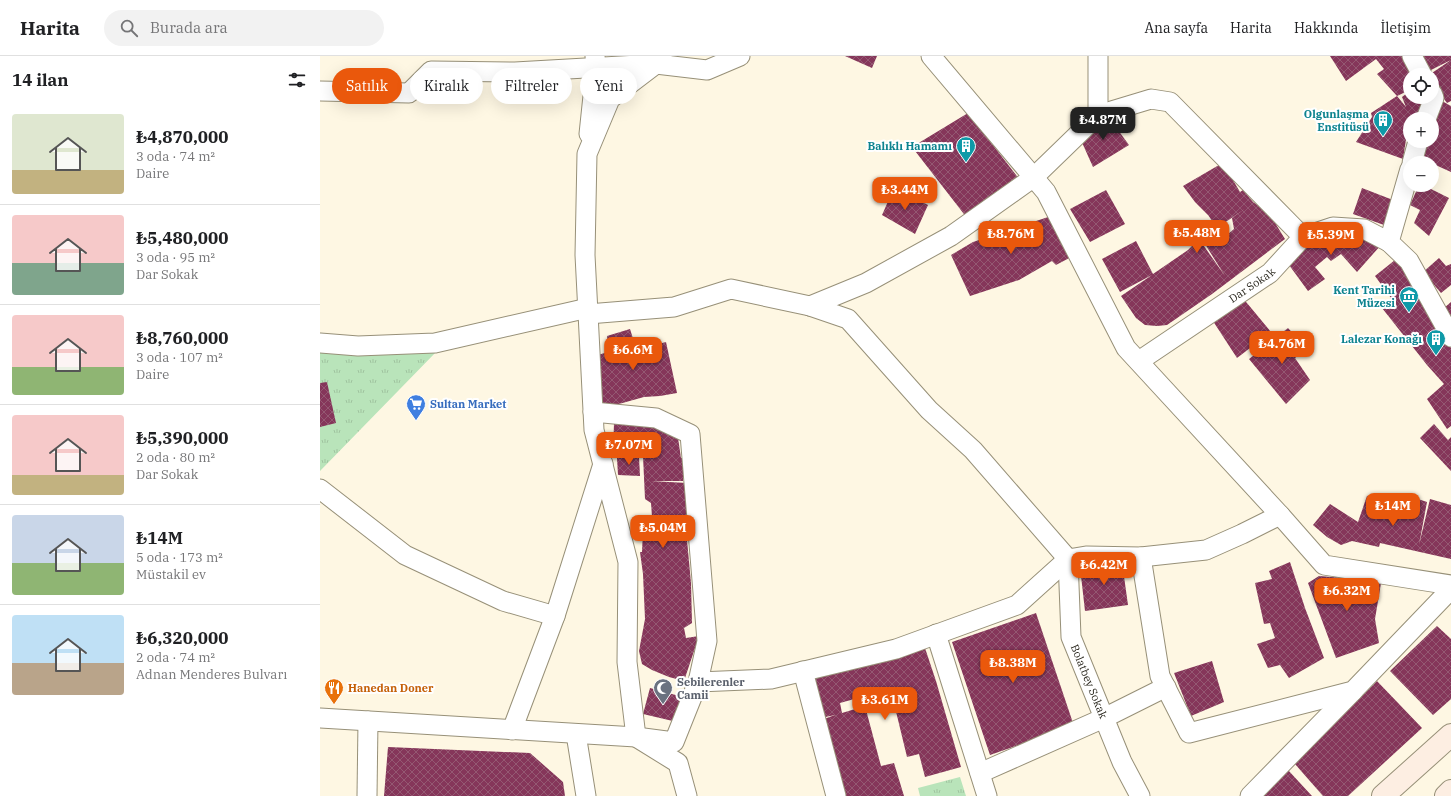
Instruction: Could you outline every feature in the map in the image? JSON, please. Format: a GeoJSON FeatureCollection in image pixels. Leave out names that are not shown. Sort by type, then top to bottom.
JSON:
{"type":"FeatureCollection","features":[{"type":"Feature","properties":{"kind":"main road"},"geometry":{"type":"LineString","coordinates":[[1383,796],[1451,735]]}},
{"type":"Feature","properties":{"kind":"main road"},"geometry":{"type":"LineString","coordinates":[[1446,796],[1451,791]]}},
{"type":"Feature","properties":{"kind":"street"},"geometry":{"type":"LineString","coordinates":[[320,92],[409,93],[431,71],[515,72],[595,62],[659,60],[707,70],[740,56]]}},
{"type":"Feature","properties":{"kind":"street"},"geometry":{"type":"LineString","coordinates":[[931,56],[1046,192],[1126,348],[1324,565],[1451,585]]}},
{"type":"Feature","properties":{"kind":"street"},"geometry":{"type":"LineString","coordinates":[[1098,56],[1098,115]]}},
{"type":"Feature","properties":{"kind":"street"},"geometry":{"type":"LineString","coordinates":[[1412,56],[1418,68]]}},
{"type":"Feature","properties":{"kind":"street"},"geometry":{"type":"LineString","coordinates":[[587,154],[610,99],[659,60]]}},
{"type":"Feature","properties":{"kind":"street"},"geometry":{"type":"LineString","coordinates":[[595,62],[587,154],[585,255],[594,430],[628,562],[627,662],[636,737]]}},
{"type":"Feature","properties":{"kind":"street"},"geometry":{"type":"LineString","coordinates":[[810,306],[866,284],[951,236],[1034,177],[1098,115],[1151,99],[1170,102],[1303,237]]}},
{"type":"Feature","properties":{"kind":"street"},"geometry":{"type":"LineString","coordinates":[[1389,242],[1403,192]]}},
{"type":"Feature","properties":{"kind":"street","name":"Dar Sokak"},"geometry":{"type":"LineString","coordinates":[[1139,361],[1270,273],[1303,237],[1333,227],[1364,229],[1389,242],[1409,261],[1451,337]]}},
{"type":"Feature","properties":{"kind":"street"},"geometry":{"type":"LineString","coordinates":[[320,343],[358,346],[435,343],[588,311],[674,307],[731,289],[810,306],[848,318],[929,410],[973,450],[1068,559]]}},
{"type":"Feature","properties":{"kind":"street"},"geometry":{"type":"LineString","coordinates":[[320,718],[636,737],[674,742],[698,682],[707,641],[690,434],[656,418],[593,412]]}},
{"type":"Feature","properties":{"kind":"street"},"geometry":{"type":"LineString","coordinates":[[512,730],[556,616],[603,464]]}},
{"type":"Feature","properties":{"kind":"street"},"geometry":{"type":"LineString","coordinates":[[320,489],[404,556],[503,600],[556,616]]}},
{"type":"Feature","properties":{"kind":"street"},"geometry":{"type":"LineString","coordinates":[[698,682],[771,679],[896,649],[1017,605],[1068,559],[1086,556],[1141,557],[1206,550],[1280,515]]}},
{"type":"Feature","properties":{"kind":"street"},"geometry":{"type":"LineString","coordinates":[[1141,557],[1160,676],[1189,733],[1353,691]]}},
{"type":"Feature","properties":{"kind":"street","name":"Bolatbey Sokak"},"geometry":{"type":"LineString","coordinates":[[1068,559],[1071,637],[1122,762],[1140,796]]}},
{"type":"Feature","properties":{"kind":"street"},"geometry":{"type":"LineString","coordinates":[[1250,796],[1451,589]]}},
{"type":"Feature","properties":{"kind":"street"},"geometry":{"type":"LineString","coordinates":[[936,634],[987,796]]}},
{"type":"Feature","properties":{"kind":"street"},"geometry":{"type":"LineString","coordinates":[[803,672],[836,796]]}},
{"type":"Feature","properties":{"kind":"street"},"geometry":{"type":"LineString","coordinates":[[980,773],[1104,718],[1166,688]]}},
{"type":"Feature","properties":{"kind":"street"},"geometry":{"type":"LineString","coordinates":[[367,796],[368,721]]}},
{"type":"Feature","properties":{"kind":"street"},"geometry":{"type":"LineString","coordinates":[[576,734],[586,796]]}},
{"type":"Feature","properties":{"kind":"street"},"geometry":{"type":"LineString","coordinates":[[636,737],[678,763],[687,796]]}},
{"type":"Feature","properties":{"kind":"green space"},"geometry":{"type":"Polygon","coordinates":[[[320,347],[438,350],[320,471],[320,347]]]}},
{"type":"Feature","properties":{"kind":"green space"},"geometry":{"type":"Polygon","coordinates":[[[960,777],[966,796],[920,796],[918,788],[960,777]]]}},
{"type":"Feature","properties":{"kind":"building"},"geometry":{"type":"Polygon","coordinates":[[[845,56],[877,56],[872,68],[845,56]]]}},
{"type":"Feature","properties":{"kind":"building"},"geometry":{"type":"Polygon","coordinates":[[[1330,56],[1407,56],[1413,68],[1403,68],[1403,93],[1397,96],[1377,74],[1384,69],[1376,59],[1346,81],[1330,56]]]}},
{"type":"Feature","properties":{"kind":"building"},"geometry":{"type":"Polygon","coordinates":[[[1416,56],[1451,56],[1451,60],[1435,68],[1421,68],[1416,56]]]}},
{"type":"Feature","properties":{"kind":"building"},"geometry":{"type":"Polygon","coordinates":[[[1451,60],[1451,101],[1447,103],[1439,92],[1439,68],[1451,60]]]}},
{"type":"Feature","properties":{"kind":"building"},"geometry":{"type":"Polygon","coordinates":[[[1397,96],[1406,107],[1405,104],[1425,104],[1422,112],[1403,112],[1403,148],[1405,148],[1403,159],[1356,142],[1372,117],[1371,113],[1397,96]]]}},
{"type":"Feature","properties":{"kind":"building"},"geometry":{"type":"Polygon","coordinates":[[[1442,101],[1451,106],[1451,172],[1439,167],[1439,156],[1420,156],[1422,148],[1439,148],[1439,112],[1436,112],[1442,101]]]}},
{"type":"Feature","properties":{"kind":"building","name":"Balıklı Hamamı"},"geometry":{"type":"Polygon","coordinates":[[[968,113],[1020,180],[967,218],[912,147],[968,113]]]}},
{"type":"Feature","properties":{"kind":"building"},"geometry":{"type":"Polygon","coordinates":[[[1107,115],[1129,145],[1093,167],[1080,138],[1107,115]]]}},
{"type":"Feature","properties":{"kind":"building"},"geometry":{"type":"Polygon","coordinates":[[[1219,165],[1230,175],[1240,192],[1243,190],[1253,202],[1269,213],[1285,239],[1212,294],[1167,325],[1145,325],[1136,318],[1121,296],[1152,275],[1120,292],[1102,259],[1136,241],[1153,274],[1188,250],[1199,239],[1225,276],[1205,244],[1218,236],[1221,240],[1234,229],[1232,218],[1246,208],[1217,228],[1183,186],[1219,165]]]}},
{"type":"Feature","properties":{"kind":"building"},"geometry":{"type":"Polygon","coordinates":[[[894,188],[928,205],[915,234],[882,215],[894,188]]]}},
{"type":"Feature","properties":{"kind":"building"},"geometry":{"type":"Polygon","coordinates":[[[1362,188],[1393,200],[1384,225],[1353,214],[1362,188]]]}},
{"type":"Feature","properties":{"kind":"building"},"geometry":{"type":"Polygon","coordinates":[[[1106,190],[1125,224],[1090,242],[1070,209],[1106,190]]]}},
{"type":"Feature","properties":{"kind":"building"},"geometry":{"type":"Polygon","coordinates":[[[1416,192],[1437,192],[1449,198],[1429,236],[1414,223],[1420,210],[1410,205],[1416,192]]]}},
{"type":"Feature","properties":{"kind":"building"},"geometry":{"type":"Polygon","coordinates":[[[1054,215],[1073,256],[1056,265],[1052,261],[1019,280],[970,296],[951,255],[973,242],[1054,215]]]}},
{"type":"Feature","properties":{"kind":"building"},"geometry":{"type":"Polygon","coordinates":[[[1348,232],[1362,239],[1381,245],[1357,272],[1341,254],[1331,261],[1327,257],[1315,267],[1325,279],[1308,291],[1289,265],[1292,256],[1311,245],[1314,241],[1348,232]]]}},
{"type":"Feature","properties":{"kind":"building"},"geometry":{"type":"Polygon","coordinates":[[[1439,258],[1446,266],[1451,264],[1451,285],[1441,293],[1423,272],[1439,258]]]}},
{"type":"Feature","properties":{"kind":"building"},"geometry":{"type":"Polygon","coordinates":[[[1395,260],[1411,279],[1451,348],[1451,426],[1447,429],[1427,399],[1444,384],[1382,308],[1391,298],[1375,276],[1395,260]]]}},
{"type":"Feature","properties":{"kind":"building"},"geometry":{"type":"Polygon","coordinates":[[[1242,297],[1271,332],[1237,358],[1211,318],[1242,297]]]}},
{"type":"Feature","properties":{"kind":"building"},"geometry":{"type":"Polygon","coordinates":[[[1451,302],[1451,319],[1444,308],[1451,302]]]}},
{"type":"Feature","properties":{"kind":"building"},"geometry":{"type":"Polygon","coordinates":[[[1288,328],[1307,348],[1295,358],[1310,380],[1286,404],[1249,359],[1288,328]]]}},
{"type":"Feature","properties":{"kind":"building"},"geometry":{"type":"Polygon","coordinates":[[[630,329],[636,348],[666,342],[677,393],[644,397],[601,409],[597,355],[609,352],[607,336],[630,329]]]}},
{"type":"Feature","properties":{"kind":"building"},"geometry":{"type":"Polygon","coordinates":[[[327,382],[336,423],[320,427],[320,383],[327,382]]]}},
{"type":"Feature","properties":{"kind":"building"},"geometry":{"type":"Polygon","coordinates":[[[614,423],[649,423],[677,431],[681,458],[684,458],[683,481],[651,481],[687,483],[686,529],[691,583],[692,623],[684,628],[686,638],[699,636],[684,681],[669,677],[642,664],[639,651],[645,619],[643,574],[640,552],[642,552],[643,530],[653,530],[651,503],[645,499],[643,456],[650,456],[649,451],[642,449],[639,454],[613,454],[614,423]]]}},
{"type":"Feature","properties":{"kind":"building"},"geometry":{"type":"Polygon","coordinates":[[[1434,424],[1448,440],[1451,437],[1451,471],[1420,438],[1434,424]]]}},
{"type":"Feature","properties":{"kind":"building"},"geometry":{"type":"Polygon","coordinates":[[[639,457],[640,476],[618,475],[617,458],[639,457]]]}},
{"type":"Feature","properties":{"kind":"building"},"geometry":{"type":"Polygon","coordinates":[[[1367,496],[1391,504],[1389,510],[1409,515],[1415,498],[1427,502],[1419,545],[1430,499],[1451,505],[1451,559],[1380,543],[1379,547],[1352,541],[1341,545],[1327,537],[1313,525],[1330,504],[1358,522],[1367,496]]]}},
{"type":"Feature","properties":{"kind":"building"},"geometry":{"type":"Polygon","coordinates":[[[1122,562],[1128,605],[1085,611],[1080,567],[1122,562]]]}},
{"type":"Feature","properties":{"kind":"building"},"geometry":{"type":"Polygon","coordinates":[[[1290,562],[1305,608],[1324,658],[1289,678],[1280,665],[1268,668],[1257,644],[1275,638],[1270,623],[1264,624],[1255,583],[1272,579],[1269,571],[1290,562]]]}},
{"type":"Feature","properties":{"kind":"building"},"geometry":{"type":"Polygon","coordinates":[[[1319,576],[1381,583],[1375,619],[1379,643],[1336,658],[1308,583],[1319,576]]]}},
{"type":"Feature","properties":{"kind":"building"},"geometry":{"type":"Polygon","coordinates":[[[1036,613],[1074,726],[990,755],[952,642],[1036,613]]]}},
{"type":"Feature","properties":{"kind":"building"},"geometry":{"type":"Polygon","coordinates":[[[1437,626],[1451,639],[1451,699],[1433,715],[1390,671],[1437,626]]]}},
{"type":"Feature","properties":{"kind":"building"},"geometry":{"type":"Polygon","coordinates":[[[924,645],[961,767],[925,777],[919,754],[907,757],[892,695],[859,703],[858,698],[840,703],[842,713],[865,706],[881,766],[894,763],[904,796],[843,796],[824,719],[835,715],[821,718],[813,677],[924,645]]]}},
{"type":"Feature","properties":{"kind":"building"},"geometry":{"type":"Polygon","coordinates":[[[1212,661],[1224,702],[1191,716],[1174,673],[1212,661]]]}},
{"type":"Feature","properties":{"kind":"building"},"geometry":{"type":"Polygon","coordinates":[[[1377,681],[1422,728],[1348,796],[1323,796],[1295,764],[1377,681]]]}},
{"type":"Feature","properties":{"kind":"building","name":"Sebilerenler Camii"},"geometry":{"type":"Polygon","coordinates":[[[650,688],[683,697],[677,722],[643,714],[650,688]]]}},
{"type":"Feature","properties":{"kind":"building"},"geometry":{"type":"Polygon","coordinates":[[[388,747],[530,753],[563,782],[565,796],[384,796],[388,747]]]}},
{"type":"Feature","properties":{"kind":"building"},"geometry":{"type":"Polygon","coordinates":[[[1288,770],[1312,796],[1260,796],[1288,770]]]}},
{"type":"Feature","properties":{"kind":"place","name":"Olgunlaşma Enstitüsü"},"geometry":{"type":"Point","coordinates":[1383,137]}},
{"type":"Feature","properties":{"kind":"place","name":"Balıklı Hamamı"},"geometry":{"type":"Point","coordinates":[966,163]}},
{"type":"Feature","properties":{"kind":"place","name":"Kent Tarihi Müzesi"},"geometry":{"type":"Point","coordinates":[1409,313]}},
{"type":"Feature","properties":{"kind":"place","name":"Lalezar Konağı"},"geometry":{"type":"Point","coordinates":[1436,356]}},
{"type":"Feature","properties":{"kind":"place","name":"Sultan Market"},"geometry":{"type":"Point","coordinates":[416,421]}},
{"type":"Feature","properties":{"kind":"place","name":"Hanedan Doner"},"geometry":{"type":"Point","coordinates":[334,705]}},
{"type":"Feature","properties":{"kind":"place","name":"Sebilerenler Camii"},"geometry":{"type":"Point","coordinates":[663,705]}}]}
